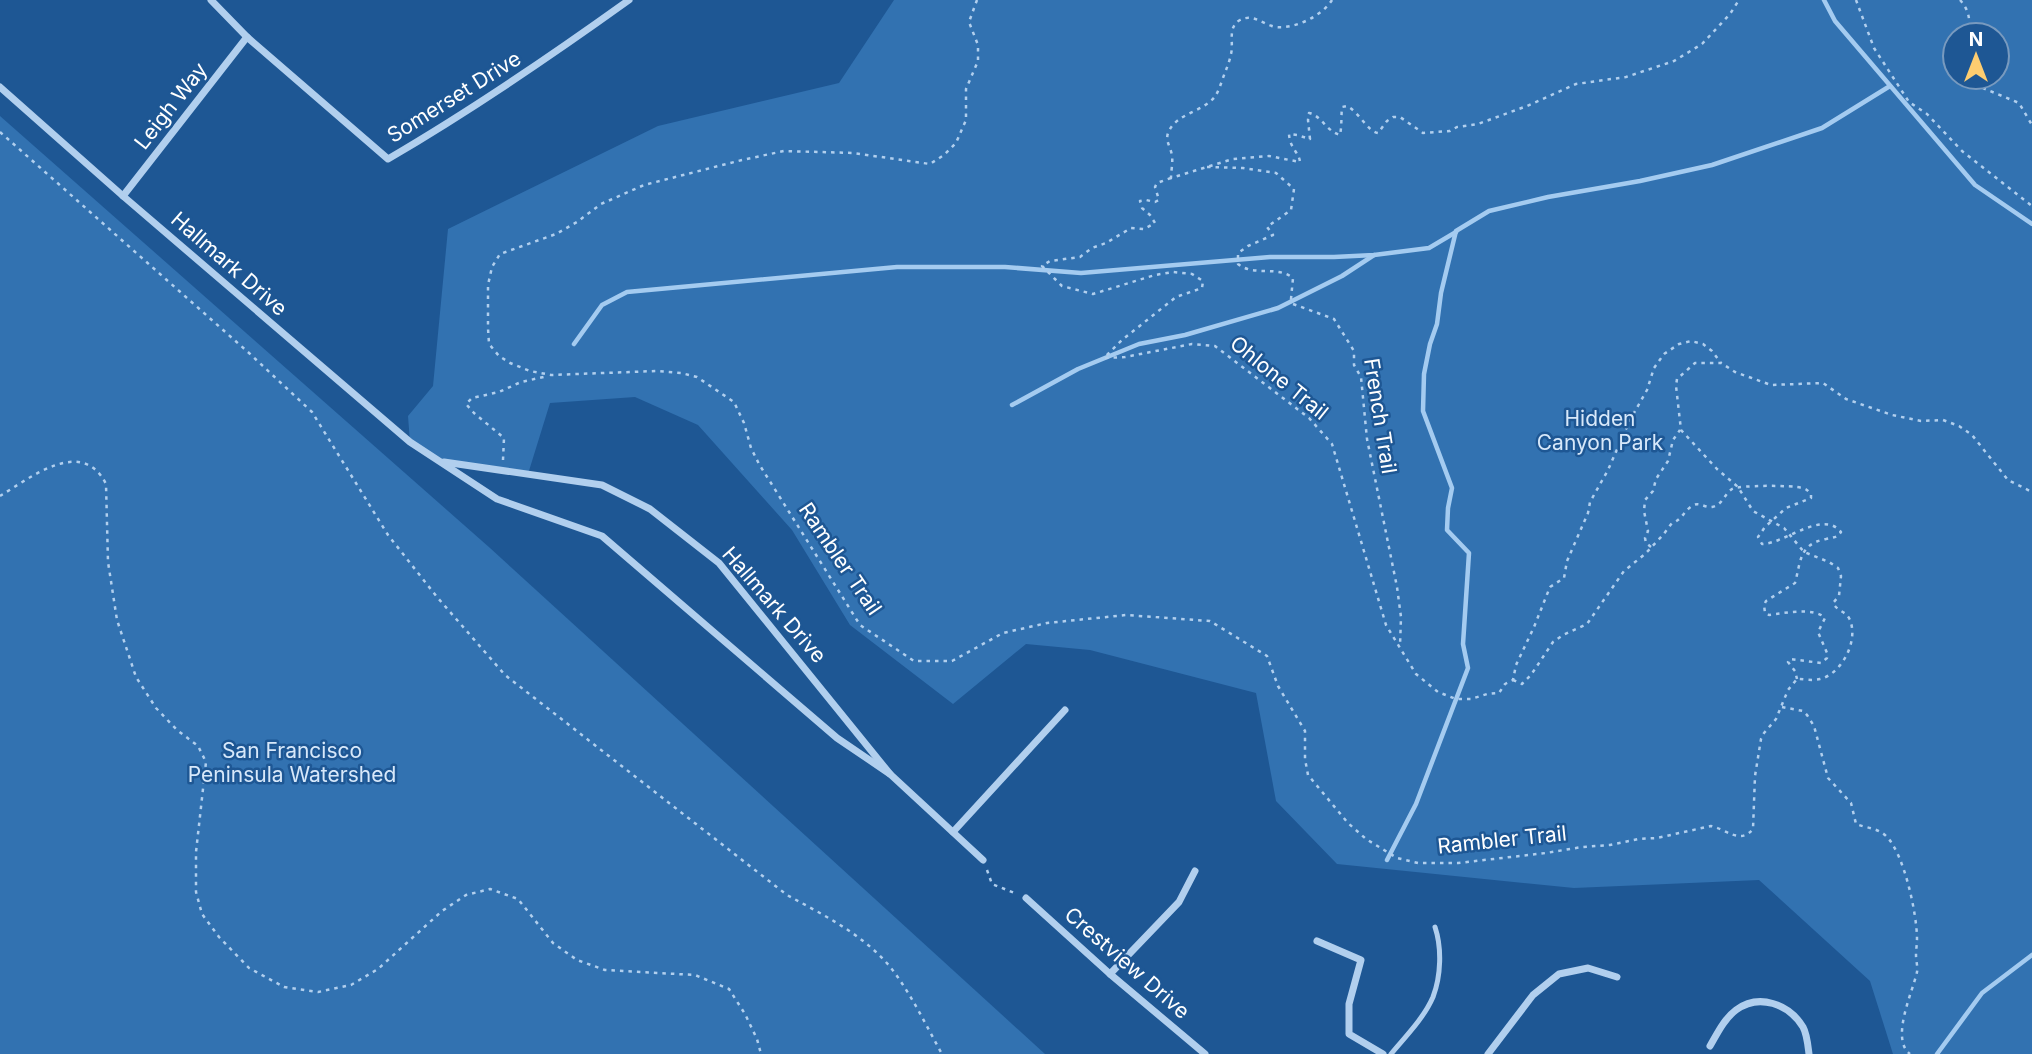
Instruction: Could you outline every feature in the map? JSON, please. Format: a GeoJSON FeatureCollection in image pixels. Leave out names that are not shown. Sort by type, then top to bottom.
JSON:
{"type":"FeatureCollection","features":[{"type":"Feature","properties":{"kind":"street","name":"Somerset Drive"},"geometry":{"type":"LineString","coordinates":[[211,0],[247,37],[388,159],[430,135],[549,57],[629,0]]}},
{"type":"Feature","properties":{"kind":"street","name":"Leigh Way"},"geometry":{"type":"LineString","coordinates":[[123,196],[247,37]]}},
{"type":"Feature","properties":{"kind":"street","name":"Hallmark Drive"},"geometry":{"type":"LineString","coordinates":[[0,87],[410,442],[497,499],[602,536],[837,738],[890,774]]}},
{"type":"Feature","properties":{"kind":"street","name":"Hallmark Drive"},"geometry":{"type":"LineString","coordinates":[[441,462],[602,485],[650,509],[719,564],[890,774],[983,860]]}},
{"type":"Feature","properties":{"kind":"street"},"geometry":{"type":"LineString","coordinates":[[953,832],[1065,710]]}},
{"type":"Feature","properties":{"kind":"street"},"geometry":{"type":"LineString","coordinates":[[1110,974],[1179,902],[1195,871]]}},
{"type":"Feature","properties":{"kind":"street","name":"Crestview Drive"},"geometry":{"type":"LineString","coordinates":[[1026,898],[1110,974],[1205,1054]]}},
{"type":"Feature","properties":{"kind":"street"},"geometry":{"type":"LineString","coordinates":[[1317,941],[1361,960],[1349,1004],[1349,1034],[1383,1054]]}},
{"type":"Feature","properties":{"kind":"street"},"geometry":{"type":"LineString","coordinates":[[1488,1054],[1533,995],[1559,974],[1588,968],[1617,977]]}},
{"type":"Feature","properties":{"kind":"street"},"geometry":{"type":"LineString","coordinates":[[1710,1046],[1734,1011],[1758,1001],[1786,1007],[1804,1028],[1809,1054]]}},
{"type":"Feature","properties":{"kind":"lane"},"geometry":{"type":"LineString","coordinates":[[1391,1054],[1418,1021],[1433,997],[1440,966],[1435,927]]}},
{"type":"Feature","properties":{"kind":"path","name":"Rambler Trail"},"geometry":{"type":"LineString","coordinates":[[977,0],[969,22],[978,45],[978,61],[966,89],[966,120],[957,143],[944,155],[930,164],[853,153],[784,151],[643,185],[601,204],[556,234],[500,254],[492,267],[488,285],[489,344],[499,356],[530,371],[551,375],[656,371],[681,373],[697,377],[734,402],[759,464],[860,625],[914,660],[952,661],[1003,633],[1047,623],[1125,615],[1210,621],[1267,656],[1278,687],[1304,731],[1308,775],[1348,823],[1366,839],[1398,858],[1418,863],[1458,863],[1610,845],[1711,826],[1735,837],[1748,834],[1753,829],[1755,776],[1761,739],[1776,719],[1787,690],[1797,679]]}},
{"type":"Feature","properties":{"kind":"path"},"geometry":{"type":"LineString","coordinates":[[1332,0],[1329,5],[1301,23],[1275,27],[1252,18],[1236,23],[1231,36],[1232,52],[1215,95],[1176,123],[1168,133],[1167,145],[1172,155],[1171,178],[1233,159],[1269,156],[1300,162],[1292,148],[1289,134],[1310,139],[1309,113],[1315,115],[1332,133],[1340,135],[1342,107],[1347,106],[1360,114],[1374,133],[1378,133],[1393,117],[1400,117],[1423,133],[1478,124],[1576,84],[1626,77],[1674,61],[1702,44],[1730,14],[1739,0]]}},
{"type":"Feature","properties":{"kind":"path"},"geometry":{"type":"LineString","coordinates":[[1856,0],[1874,48],[1909,102],[1927,114],[1962,150],[2032,206]]}},
{"type":"Feature","properties":{"kind":"path"},"geometry":{"type":"LineString","coordinates":[[1960,0],[1970,21]]}},
{"type":"Feature","properties":{"kind":"path"},"geometry":{"type":"LineString","coordinates":[[1990,91],[2019,103],[2032,125]]}},
{"type":"Feature","properties":{"kind":"path"},"geometry":{"type":"LineString","coordinates":[[0,132],[312,412],[388,535],[437,597],[505,675],[787,895],[832,919],[869,946],[898,977],[942,1054]]}},
{"type":"Feature","properties":{"kind":"path","name":"French Trail"},"geometry":{"type":"LineString","coordinates":[[1205,167],[1243,168],[1276,173],[1294,189],[1291,210],[1267,227],[1273,235],[1238,253],[1238,264],[1249,270],[1286,272],[1293,278],[1293,304],[1334,319],[1354,351],[1354,365],[1361,377],[1367,439],[1397,587],[1401,617],[1400,646]]}},
{"type":"Feature","properties":{"kind":"path","name":"Ohlone Trail"},"geometry":{"type":"LineString","coordinates":[[1171,178],[1157,183],[1154,187],[1159,200],[1140,201],[1142,208],[1155,223],[1144,229],[1130,228],[1080,257],[1050,261],[1042,266],[1062,286],[1093,295],[1173,272],[1192,274],[1203,281],[1202,288],[1176,297],[1104,358],[1125,357],[1192,344],[1215,346],[1309,418],[1332,444],[1386,625],[1416,674],[1438,692],[1456,699],[1471,699],[1499,693],[1505,684],[1513,680],[1522,684],[1553,642],[1587,624],[1624,571],[1663,536],[1672,523],[1678,522],[1693,505],[1716,506],[1738,487]]}},
{"type":"Feature","properties":{"kind":"path"},"geometry":{"type":"LineString","coordinates":[[1513,680],[1516,666],[1550,587],[1564,578],[1566,561],[1588,513],[1590,502],[1647,390],[1654,368],[1664,354],[1679,344],[1691,341],[1703,344],[1721,363],[1735,372],[1771,385],[1823,383],[1846,399],[1892,415],[1921,421],[1943,420],[1959,426],[1978,442],[2008,480],[2032,492]]}},
{"type":"Feature","properties":{"kind":"path"},"geometry":{"type":"LineString","coordinates":[[1721,363],[1695,363],[1677,379],[1681,430],[1717,469],[1730,478],[1753,511],[1771,521],[1784,528],[1791,536],[1804,552],[1838,568],[1841,576],[1839,596],[1833,603],[1834,607],[1850,619],[1852,637],[1849,649],[1838,667],[1821,679],[1797,679],[1788,662],[1790,659],[1821,663],[1825,661],[1827,653],[1818,632],[1825,618],[1821,613],[1814,612],[1782,611],[1769,615],[1765,612],[1764,605],[1766,601],[1795,583],[1799,560],[1804,552],[1814,542],[1837,537],[1841,532],[1836,527],[1827,525],[1803,529],[1791,536],[1762,544],[1759,534],[1771,521],[1786,508],[1811,498],[1808,491],[1793,486],[1738,487]]}},
{"type":"Feature","properties":{"kind":"path"},"geometry":{"type":"LineString","coordinates":[[502,470],[504,438],[466,404],[472,398],[551,375]]}},
{"type":"Feature","properties":{"kind":"path"},"geometry":{"type":"LineString","coordinates":[[1651,547],[1646,543],[1646,499],[1653,491],[1656,479],[1668,461],[1673,440],[1681,430]]}},
{"type":"Feature","properties":{"kind":"path"},"geometry":{"type":"LineString","coordinates":[[0,496],[47,468],[69,461],[86,463],[101,473],[106,484],[108,562],[117,620],[136,677],[156,709],[198,746],[206,762],[196,852],[196,891],[202,914],[219,937],[249,968],[284,988],[318,992],[351,985],[378,969],[442,911],[466,895],[490,889],[518,899],[553,943],[577,960],[605,970],[695,975],[729,989],[745,1014],[761,1054]]}},
{"type":"Feature","properties":{"kind":"path"},"geometry":{"type":"LineString","coordinates":[[1782,707],[1803,711],[1814,726],[1828,778],[1851,803],[1856,824],[1875,829],[1887,836],[1900,856],[1909,886],[1917,939],[1917,971],[1903,1019],[1902,1043],[1910,1054]]}},
{"type":"Feature","properties":{"kind":"path"},"geometry":{"type":"LineString","coordinates":[[983,860],[992,884],[1026,898]]}},
{"type":"Feature","properties":{"kind":"green space","name":"Hidden Canyon Park"},"geometry":{"type":"Polygon","coordinates":[[[894,0],[2032,0],[2032,1054],[1893,1054],[1870,981],[1759,880],[1574,888],[1337,864],[1276,801],[1256,693],[1090,650],[1026,644],[953,704],[850,625],[792,530],[698,425],[635,397],[550,403],[528,474],[441,462],[410,442],[408,416],[433,386],[448,229],[658,126],[839,83],[894,0]]]}},
{"type":"Feature","properties":{"kind":"green space","name":"San Francisco Peninsula Watershed"},"geometry":{"type":"Polygon","coordinates":[[[0,116],[490,548],[1045,1054],[0,1054],[0,116]]]}},
{"type":"Feature","properties":{"kind":"waterway"},"geometry":{"type":"LineString","coordinates":[[1824,0],[1835,21],[1975,185],[2032,224]]}},
{"type":"Feature","properties":{"kind":"waterway"},"geometry":{"type":"LineString","coordinates":[[1387,860],[1416,804],[1468,668],[1463,644],[1469,553],[1447,530],[1452,488],[1423,411],[1424,374],[1456,231],[1489,211],[1712,165],[1822,128],[1890,86]]}},
{"type":"Feature","properties":{"kind":"waterway"},"geometry":{"type":"LineString","coordinates":[[574,344],[602,305],[627,292],[897,267],[1005,267],[1081,273],[1270,257],[1374,255],[1429,248],[1456,232]]}},
{"type":"Feature","properties":{"kind":"waterway"},"geometry":{"type":"LineString","coordinates":[[1012,405],[1078,369],[1139,344],[1185,335],[1278,308],[1342,276],[1374,255]]}},
{"type":"Feature","properties":{"kind":"waterway"},"geometry":{"type":"LineString","coordinates":[[1937,1054],[1982,993],[2032,955]]}}]}
